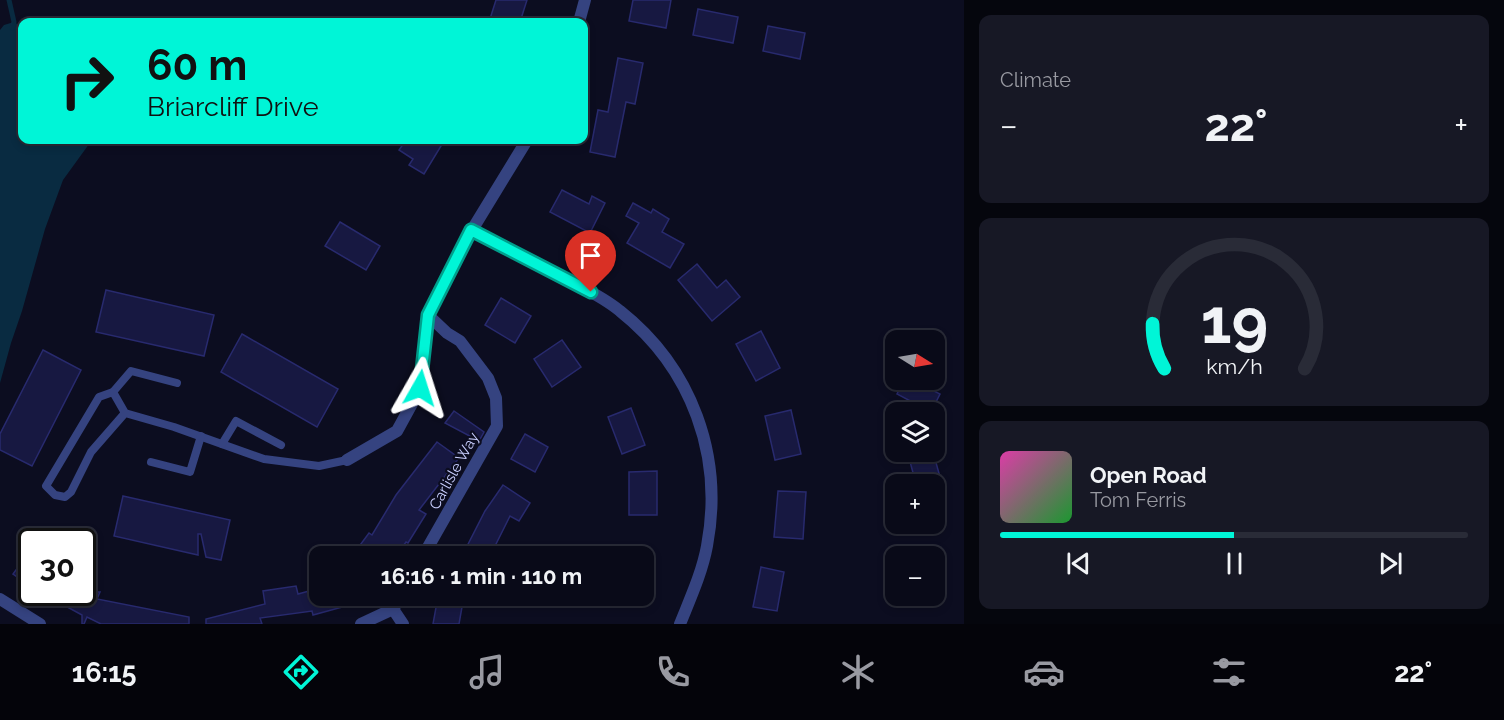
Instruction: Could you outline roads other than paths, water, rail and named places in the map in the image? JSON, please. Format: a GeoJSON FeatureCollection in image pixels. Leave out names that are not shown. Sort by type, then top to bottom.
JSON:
{"type":"FeatureCollection","features":[{"type":"Feature","properties":{"kind":"street"},"geometry":{"type":"LineString","coordinates":[[580,18],[585,0]]}},
{"type":"Feature","properties":{"kind":"street"},"geometry":{"type":"LineString","coordinates":[[346,460],[397,431],[420,388],[428,315],[471,230],[525,144]]}},
{"type":"Feature","properties":{"kind":"street"},"geometry":{"type":"LineString","coordinates":[[471,230],[591,292],[618,309],[659,348],[682,382],[699,419],[708,450],[712,499],[707,547],[680,624]]}},
{"type":"Feature","properties":{"kind":"street","name":"Carlisle Way"},"geometry":{"type":"LineString","coordinates":[[428,315],[447,333],[460,341],[488,378],[496,398],[497,426],[429,546]]}},
{"type":"Feature","properties":{"kind":"street"},"geometry":{"type":"LineString","coordinates":[[0,599],[40,624]]}},
{"type":"Feature","properties":{"kind":"street"},"geometry":{"type":"LineString","coordinates":[[361,624],[395,606]]}},
{"type":"Feature","properties":{"kind":"street"},"geometry":{"type":"LineString","coordinates":[[393,609],[403,624]]}},
{"type":"Feature","properties":{"kind":"lane"},"geometry":{"type":"LineString","coordinates":[[125,413],[91,452],[71,492],[65,497],[55,495],[46,486],[99,397],[113,392],[131,371],[177,383]]}},
{"type":"Feature","properties":{"kind":"lane"},"geometry":{"type":"LineString","coordinates":[[113,392],[125,413],[174,427],[264,459],[319,466],[346,460]]}},
{"type":"Feature","properties":{"kind":"lane"},"geometry":{"type":"LineString","coordinates":[[222,444],[237,421],[281,445]]}},
{"type":"Feature","properties":{"kind":"lane"},"geometry":{"type":"LineString","coordinates":[[150,462],[190,472],[201,436]]}},
{"type":"Feature","properties":{"kind":"water"},"geometry":{"type":"Polygon","coordinates":[[[14,22],[18,24],[18,144],[89,144],[63,180],[45,229],[0,383],[0,30],[4,25],[14,22]]]}},
{"type":"Feature","properties":{"kind":"waterway"},"geometry":{"type":"LineString","coordinates":[[9,0],[14,22],[12,28]]}}]}
